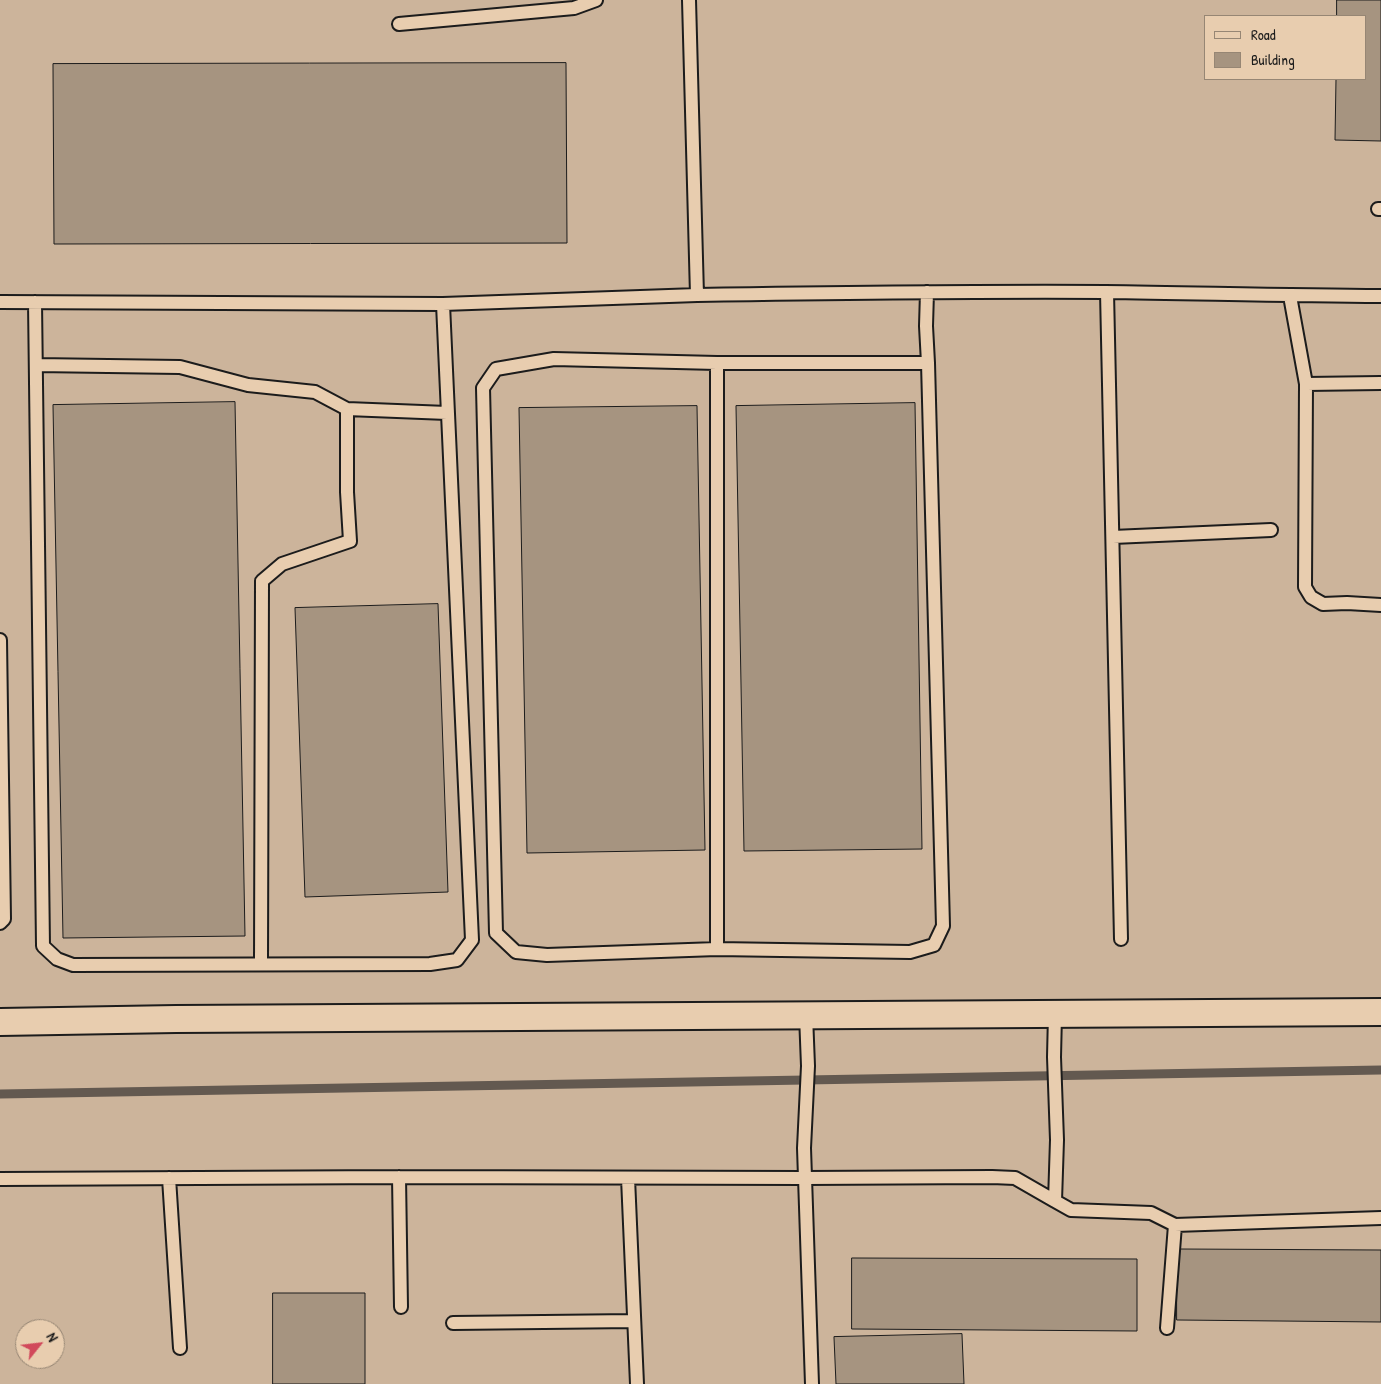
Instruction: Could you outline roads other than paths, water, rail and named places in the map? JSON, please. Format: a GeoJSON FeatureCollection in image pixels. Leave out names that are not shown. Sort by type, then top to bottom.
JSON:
{"type":"FeatureCollection","features":[{"type":"Feature","properties":{"kind":"street"},"geometry":{"type":"LineString","coordinates":[[0,1022],[176,1019],[1381,1012]]}},
{"type":"Feature","properties":{"kind":"lane"},"geometry":{"type":"LineString","coordinates":[[399,24],[574,8],[596,0]]}},
{"type":"Feature","properties":{"kind":"lane"},"geometry":{"type":"LineString","coordinates":[[689,0],[697,295]]}},
{"type":"Feature","properties":{"kind":"lane"},"geometry":{"type":"LineString","coordinates":[[927,292],[926,326],[928,363],[942,926],[934,945],[910,952],[718,949],[547,955],[516,952],[496,932],[483,388],[496,370],[554,359],[717,363],[928,363]]}},
{"type":"Feature","properties":{"kind":"lane"},"geometry":{"type":"LineString","coordinates":[[0,302],[443,304],[697,295],[927,292],[1107,292],[1381,296]]}},
{"type":"Feature","properties":{"kind":"lane"},"geometry":{"type":"LineString","coordinates":[[1107,292],[1121,939]]}},
{"type":"Feature","properties":{"kind":"lane"},"geometry":{"type":"LineString","coordinates":[[1290,296],[1306,384],[1305,587],[1311,598],[1323,604],[1381,605]]}},
{"type":"Feature","properties":{"kind":"lane"},"geometry":{"type":"LineString","coordinates":[[35,302],[43,946],[56,959],[73,965],[430,964],[457,960],[472,940],[443,304]]}},
{"type":"Feature","properties":{"kind":"lane"},"geometry":{"type":"LineString","coordinates":[[717,363],[718,949]]}},
{"type":"Feature","properties":{"kind":"lane"},"geometry":{"type":"LineString","coordinates":[[36,365],[180,367],[248,385],[315,392],[346,409],[447,413]]}},
{"type":"Feature","properties":{"kind":"lane"},"geometry":{"type":"LineString","coordinates":[[1306,384],[1381,383]]}},
{"type":"Feature","properties":{"kind":"lane"},"geometry":{"type":"LineString","coordinates":[[261,964],[262,581],[282,564],[350,541],[347,492],[346,409]]}},
{"type":"Feature","properties":{"kind":"lane"},"geometry":{"type":"LineString","coordinates":[[1113,537],[1271,530]]}},
{"type":"Feature","properties":{"kind":"lane"},"geometry":{"type":"LineString","coordinates":[[0,640],[4,920],[0,923]]}},
{"type":"Feature","properties":{"kind":"lane"},"geometry":{"type":"LineString","coordinates":[[1055,1014],[1054,1057],[1057,1140],[1055,1201]]}},
{"type":"Feature","properties":{"kind":"lane"},"geometry":{"type":"LineString","coordinates":[[806,1016],[808,1066],[804,1148],[812,1384]]}},
{"type":"Feature","properties":{"kind":"lane"},"geometry":{"type":"LineString","coordinates":[[399,1177],[401,1307]]}},
{"type":"Feature","properties":{"kind":"lane"},"geometry":{"type":"LineString","coordinates":[[0,1178],[1015,1178],[1071,1210],[1151,1213],[1175,1225],[1381,1218]]}},
{"type":"Feature","properties":{"kind":"lane"},"geometry":{"type":"LineString","coordinates":[[169,1178],[180,1348]]}},
{"type":"Feature","properties":{"kind":"lane"},"geometry":{"type":"LineString","coordinates":[[628,1178],[637,1384]]}},
{"type":"Feature","properties":{"kind":"lane"},"geometry":{"type":"LineString","coordinates":[[1167,1328],[1175,1225]]}},
{"type":"Feature","properties":{"kind":"lane"},"geometry":{"type":"LineString","coordinates":[[453,1323],[634,1321]]}},
{"type":"Feature","properties":{"kind":"waterway"},"geometry":{"type":"LineString","coordinates":[[0,1094],[1381,1070]]}}]}
